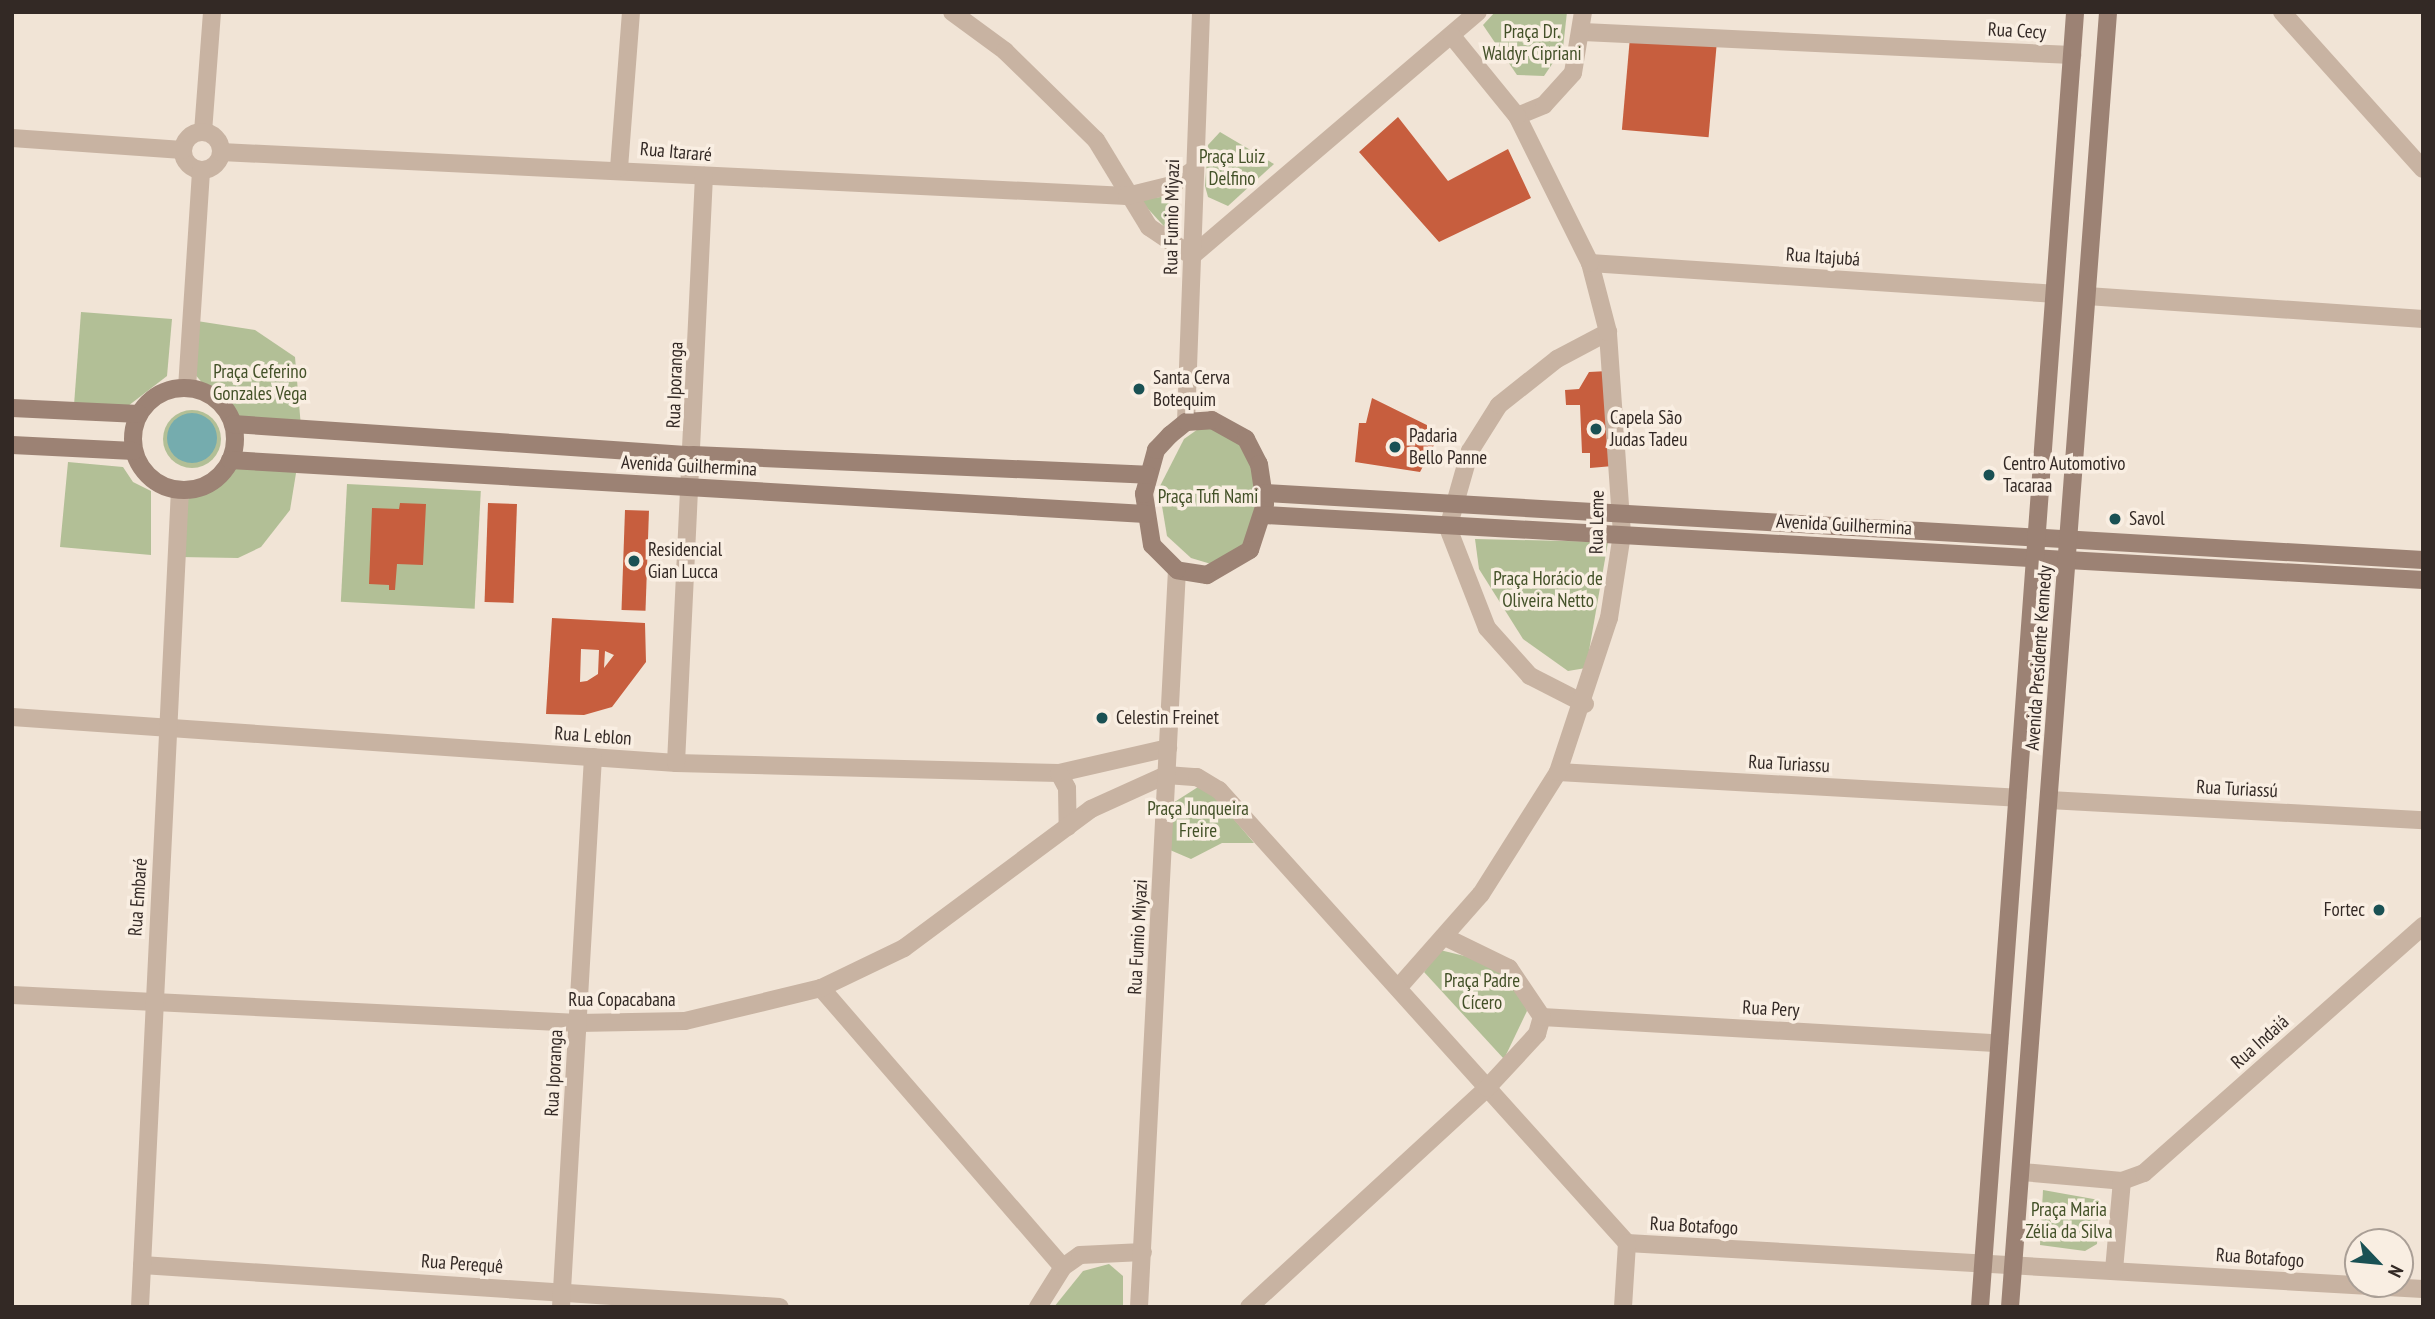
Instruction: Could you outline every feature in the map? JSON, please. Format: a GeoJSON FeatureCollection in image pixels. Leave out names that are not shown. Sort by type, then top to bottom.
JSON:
{"type":"FeatureCollection","features":[{"type":"Feature","properties":{"kind":"street"},"geometry":{"type":"LineString","coordinates":[[203,132],[212,12]]}},
{"type":"Feature","properties":{"kind":"street"},"geometry":{"type":"LineString","coordinates":[[620,168],[631,12]]}},
{"type":"Feature","properties":{"kind":"street"},"geometry":{"type":"LineString","coordinates":[[952,12],[1005,51],[1096,141],[1127,196],[1163,242],[1192,256],[1478,12]]}},
{"type":"Feature","properties":{"kind":"street","name":"Rua Fumio Miyazi"},"geometry":{"type":"LineString","coordinates":[[1186,422],[1192,170],[1201,12]]}},
{"type":"Feature","properties":{"kind":"street"},"geometry":{"type":"LineString","coordinates":[[1517,116],[1544,105],[1573,73],[1583,32],[1583,12]]}},
{"type":"Feature","properties":{"kind":"street","name":"Avenida Presidente Kennedy"},"geometry":{"type":"LineString","coordinates":[[1980,1307],[2075,12]]}},
{"type":"Feature","properties":{"kind":"street","name":"Avenida Presidente Kennedy"},"geometry":{"type":"LineString","coordinates":[[2010,1307],[2108,12]]}},
{"type":"Feature","properties":{"kind":"street"},"geometry":{"type":"LineString","coordinates":[[2282,12],[2423,169]]}},
{"type":"Feature","properties":{"kind":"street","name":"Rua Cecy"},"geometry":{"type":"LineString","coordinates":[[1583,32],[2072,55]]}},
{"type":"Feature","properties":{"kind":"street","name":"Rua Leme"},"geometry":{"type":"LineString","coordinates":[[1398,988],[1447,938],[1522,836],[1558,772],[1585,704],[1609,618],[1622,534],[1608,332],[1590,262],[1517,116],[1452,36]]}},
{"type":"Feature","properties":{"kind":"street"},"geometry":{"type":"LineString","coordinates":[[203,132],[216,138],[221,152],[215,165],[201,170],[188,164],[183,150],[189,137],[203,132]]}},
{"type":"Feature","properties":{"kind":"street"},"geometry":{"type":"LineString","coordinates":[[12,138],[183,150]]}},
{"type":"Feature","properties":{"kind":"street","name":"Rua Itararé"},"geometry":{"type":"LineString","coordinates":[[221,152],[620,168],[704,176],[1127,196],[1172,185],[1192,170]]}},
{"type":"Feature","properties":{"kind":"street"},"geometry":{"type":"LineString","coordinates":[[187,388],[201,170]]}},
{"type":"Feature","properties":{"kind":"street","name":"Rua Iporanga"},"geometry":{"type":"LineString","coordinates":[[676,763],[693,456],[704,176]]}},
{"type":"Feature","properties":{"kind":"street","name":"Rua Itajubá"},"geometry":{"type":"LineString","coordinates":[[1590,262],[2053,294]]}},
{"type":"Feature","properties":{"kind":"street"},"geometry":{"type":"LineString","coordinates":[[2087,296],[2423,319]]}},
{"type":"Feature","properties":{"kind":"street"},"geometry":{"type":"LineString","coordinates":[[1585,704],[1530,676],[1487,628],[1448,528],[1452,503],[1470,451],[1499,405],[1557,359],[1608,332]]}},
{"type":"Feature","properties":{"kind":"street"},"geometry":{"type":"LineString","coordinates":[[187,388],[216,399],[233,424],[230,460],[210,482],[180,490],[151,478],[134,451],[139,414],[160,394],[187,388]]}},
{"type":"Feature","properties":{"kind":"street"},"geometry":{"type":"LineString","coordinates":[[12,408],[139,414]]}},
{"type":"Feature","properties":{"kind":"street"},"geometry":{"type":"LineString","coordinates":[[1212,420],[1246,439],[1265,493],[1264,514],[1250,550],[1229,567],[1207,575],[1177,570],[1152,545],[1145,514],[1148,474],[1156,450],[1186,422],[1212,420]]}},
{"type":"Feature","properties":{"kind":"street","name":"Avenida Guilhermina"},"geometry":{"type":"LineString","coordinates":[[233,424],[693,456],[1148,474]]}},
{"type":"Feature","properties":{"kind":"street"},"geometry":{"type":"LineString","coordinates":[[12,445],[134,451]]}},
{"type":"Feature","properties":{"kind":"street","name":"Avenida Guilhermina"},"geometry":{"type":"LineString","coordinates":[[230,460],[1145,514]]}},
{"type":"Feature","properties":{"kind":"street","name":"Rua Embaré"},"geometry":{"type":"LineString","coordinates":[[140,1307],[152,1004],[180,490]]}},
{"type":"Feature","properties":{"kind":"street","name":"Avenida Guilhermina"},"geometry":{"type":"LineString","coordinates":[[1265,493],[2423,560]]}},
{"type":"Feature","properties":{"kind":"street","name":"Avenida Guilhermina"},"geometry":{"type":"LineString","coordinates":[[1264,514],[1448,528],[1622,534],[2423,580]]}},
{"type":"Feature","properties":{"kind":"street","name":"Rua Fumio Miyazi"},"geometry":{"type":"LineString","coordinates":[[1139,1307],[1177,570]]}},
{"type":"Feature","properties":{"kind":"street","name":"Rua L eblon"},"geometry":{"type":"LineString","coordinates":[[12,717],[676,763],[1059,774],[1168,748]]}},
{"type":"Feature","properties":{"kind":"street","name":"Rua Iporanga"},"geometry":{"type":"LineString","coordinates":[[561,1299],[593,757]]}},
{"type":"Feature","properties":{"kind":"street","name":"Rua Turiassu"},"geometry":{"type":"LineString","coordinates":[[1558,772],[2017,798]]}},
{"type":"Feature","properties":{"kind":"street"},"geometry":{"type":"LineString","coordinates":[[1059,774],[1067,788],[1068,827]]}},
{"type":"Feature","properties":{"kind":"street","name":"Rua Copacabana"},"geometry":{"type":"LineString","coordinates":[[12,995],[578,1023],[685,1021],[821,988],[904,948],[1111,798],[1166,775]]}},
{"type":"Feature","properties":{"kind":"street","name":"Rua Botafogo"},"geometry":{"type":"LineString","coordinates":[[1166,775],[1197,777],[1219,790],[1627,1243],[2114,1269],[2423,1289]]}},
{"type":"Feature","properties":{"kind":"street","name":"Rua Turiassú"},"geometry":{"type":"LineString","coordinates":[[2049,800],[2423,820]]}},
{"type":"Feature","properties":{"kind":"street","name":"Rua Indaiá"},"geometry":{"type":"LineString","coordinates":[[2122,1181],[2144,1173],[2423,926]]}},
{"type":"Feature","properties":{"kind":"street"},"geometry":{"type":"LineString","coordinates":[[1249,1307],[1487,1088],[1537,1034],[1542,1017],[1509,968],[1447,938]]}},
{"type":"Feature","properties":{"kind":"street"},"geometry":{"type":"LineString","coordinates":[[821,988],[1063,1267]]}},
{"type":"Feature","properties":{"kind":"street","name":"Rua Pery"},"geometry":{"type":"LineString","coordinates":[[1542,1017],[1999,1043]]}},
{"type":"Feature","properties":{"kind":"street"},"geometry":{"type":"LineString","coordinates":[[2022,1171],[2122,1181],[2114,1269]]}},
{"type":"Feature","properties":{"kind":"street"},"geometry":{"type":"LineString","coordinates":[[1623,1307],[1627,1243]]}},
{"type":"Feature","properties":{"kind":"street"},"geometry":{"type":"LineString","coordinates":[[1038,1307],[1063,1267],[1101,1251],[1143,1252]]}},
{"type":"Feature","properties":{"kind":"street","name":"Rua Perequê"},"geometry":{"type":"LineString","coordinates":[[142,1265],[561,1299],[780,1307]]}},
{"type":"Feature","properties":{"kind":"green space","name":"Praça Dr. Waldyr Cipriani"},"geometry":{"type":"Polygon","coordinates":[[[1495,12],[1567,12],[1563,48],[1544,76],[1517,75],[1483,25],[1495,12]]]}},
{"type":"Feature","properties":{"kind":"green space","name":"Praça Luiz Delfino"},"geometry":{"type":"Polygon","coordinates":[[[1220,132],[1274,164],[1228,206],[1208,197],[1205,186],[1208,145],[1220,132]]]}},
{"type":"Feature","properties":{"kind":"green space"},"geometry":{"type":"Polygon","coordinates":[[[1174,195],[1176,200],[1171,234],[1140,200],[1174,195]]]}},
{"type":"Feature","properties":{"kind":"green space","name":"Praça Ceferino Gonzales Vega"},"geometry":{"type":"Polygon","coordinates":[[[81,312],[172,319],[167,376],[128,406],[74,405],[81,312]]]}},
{"type":"Feature","properties":{"kind":"green space","name":"Praça Ceferino Gonzales Vega"},"geometry":{"type":"Polygon","coordinates":[[[197,321],[255,330],[295,357],[301,427],[233,419],[193,372],[197,321]]]}},
{"type":"Feature","properties":{"kind":"green space","name":"Praça Ceferino Gonzales Vega"},"geometry":{"type":"Polygon","coordinates":[[[186,410],[198,410],[208,414],[217,423],[221,445],[213,460],[198,468],[186,468],[176,464],[167,455],[163,445],[163,433],[167,423],[176,414],[186,410]]]}},
{"type":"Feature","properties":{"kind":"green space","name":"Praça Tufi Nami"},"geometry":{"type":"Polygon","coordinates":[[[1223,425],[1252,461],[1257,510],[1242,550],[1211,564],[1191,558],[1167,536],[1159,488],[1184,439],[1201,427],[1223,425]]]}},
{"type":"Feature","properties":{"kind":"green space"},"geometry":{"type":"Polygon","coordinates":[[[68,462],[123,467],[133,482],[151,491],[151,555],[60,547],[68,462]]]}},
{"type":"Feature","properties":{"kind":"green space","name":"Praça Ceferino Gonzales Vega"},"geometry":{"type":"Polygon","coordinates":[[[229,462],[297,467],[290,510],[261,547],[238,558],[180,557],[185,502],[229,462]]]}},
{"type":"Feature","properties":{"kind":"green space"},"geometry":{"type":"Polygon","coordinates":[[[347,484],[481,491],[475,609],[341,602],[347,484]]]}},
{"type":"Feature","properties":{"kind":"green space","name":"Praça Horácio de Oliveira Netto"},"geometry":{"type":"Polygon","coordinates":[[[1475,539],[1608,542],[1586,668],[1568,671],[1523,639],[1479,569],[1475,539]]]}},
{"type":"Feature","properties":{"kind":"green space","name":"Praça Junqueira Freire"},"geometry":{"type":"Polygon","coordinates":[[[1198,787],[1211,792],[1254,843],[1222,843],[1191,859],[1170,850],[1173,803],[1198,787]]]}},
{"type":"Feature","properties":{"kind":"green space","name":"Praça Padre Cícero"},"geometry":{"type":"Polygon","coordinates":[[[1440,950],[1489,962],[1522,996],[1527,1011],[1504,1059],[1424,972],[1440,950]]]}},
{"type":"Feature","properties":{"kind":"green space","name":"Praça Maria Zélia da Silva"},"geometry":{"type":"Polygon","coordinates":[[[2043,1190],[2099,1200],[2097,1244],[2085,1251],[2040,1245],[2043,1190]]]}},
{"type":"Feature","properties":{"kind":"green space"},"geometry":{"type":"Polygon","coordinates":[[[1109,1264],[1123,1276],[1123,1307],[1054,1307],[1083,1271],[1109,1264]]]}},
{"type":"Feature","properties":{"kind":"water","name":"Praça Ceferino Gonzales Vega"},"geometry":{"type":"Polygon","coordinates":[[[192,413],[209,421],[217,438],[209,455],[192,463],[175,455],[167,438],[175,421],[192,413]]]}},
{"type":"Feature","properties":{"kind":"building"},"geometry":{"type":"Polygon","coordinates":[[[1630,37],[1717,45],[1709,137],[1622,130],[1630,37]]]}},
{"type":"Feature","properties":{"kind":"building"},"geometry":{"type":"Polygon","coordinates":[[[1398,117],[1448,181],[1508,149],[1531,198],[1439,242],[1359,152],[1398,117]]]}},
{"type":"Feature","properties":{"kind":"building","name":"Capela São Judas Tadeu"},"geometry":{"type":"Polygon","coordinates":[[[1608,371],[1613,466],[1590,468],[1590,453],[1582,453],[1580,405],[1566,405],[1565,390],[1579,389],[1589,372],[1608,371]]]}},
{"type":"Feature","properties":{"kind":"building","name":"Padaria Bello Panne"},"geometry":{"type":"Polygon","coordinates":[[[1372,398],[1441,432],[1420,472],[1355,462],[1359,423],[1366,423],[1372,398]]]}},
{"type":"Feature","properties":{"kind":"building"},"geometry":{"type":"Polygon","coordinates":[[[400,503],[426,504],[423,565],[397,564],[395,590],[389,590],[389,585],[369,584],[372,508],[399,509],[400,503]]]}},
{"type":"Feature","properties":{"kind":"building"},"geometry":{"type":"Polygon","coordinates":[[[488,503],[517,504],[514,603],[485,602],[488,503]]]}},
{"type":"Feature","properties":{"kind":"building","name":"Residencial Gian Lucca"},"geometry":{"type":"Polygon","coordinates":[[[625,510],[649,511],[645,611],[622,610],[625,510]]]}},
{"type":"Feature","properties":{"kind":"building"},"geometry":{"type":"Polygon","coordinates":[[[552,618],[645,623],[646,662],[612,707],[584,715],[546,714],[552,618]],[[581,649],[580,682],[598,674],[599,650],[581,649]],[[605,651],[604,668],[614,655],[605,651]]]}},
{"type":"Feature","properties":{"kind":"place","name":"Santa Cerva Botequim"},"geometry":{"type":"Point","coordinates":[1139,389]}},
{"type":"Feature","properties":{"kind":"place","name":"Capela São Judas Tadeu"},"geometry":{"type":"Point","coordinates":[1596,429]}},
{"type":"Feature","properties":{"kind":"place","name":"Padaria Bello Panne"},"geometry":{"type":"Point","coordinates":[1395,447]}},
{"type":"Feature","properties":{"kind":"place","name":"Centro Automotivo Tacaraa"},"geometry":{"type":"Point","coordinates":[1989,475]}},
{"type":"Feature","properties":{"kind":"place","name":"Savol"},"geometry":{"type":"Point","coordinates":[2115,519]}},
{"type":"Feature","properties":{"kind":"place","name":"Residencial Gian Lucca"},"geometry":{"type":"Point","coordinates":[634,561]}},
{"type":"Feature","properties":{"kind":"place","name":"Celestin Freinet"},"geometry":{"type":"Point","coordinates":[1102,718]}},
{"type":"Feature","properties":{"kind":"place","name":"Fortec"},"geometry":{"type":"Point","coordinates":[2379,910]}}]}
